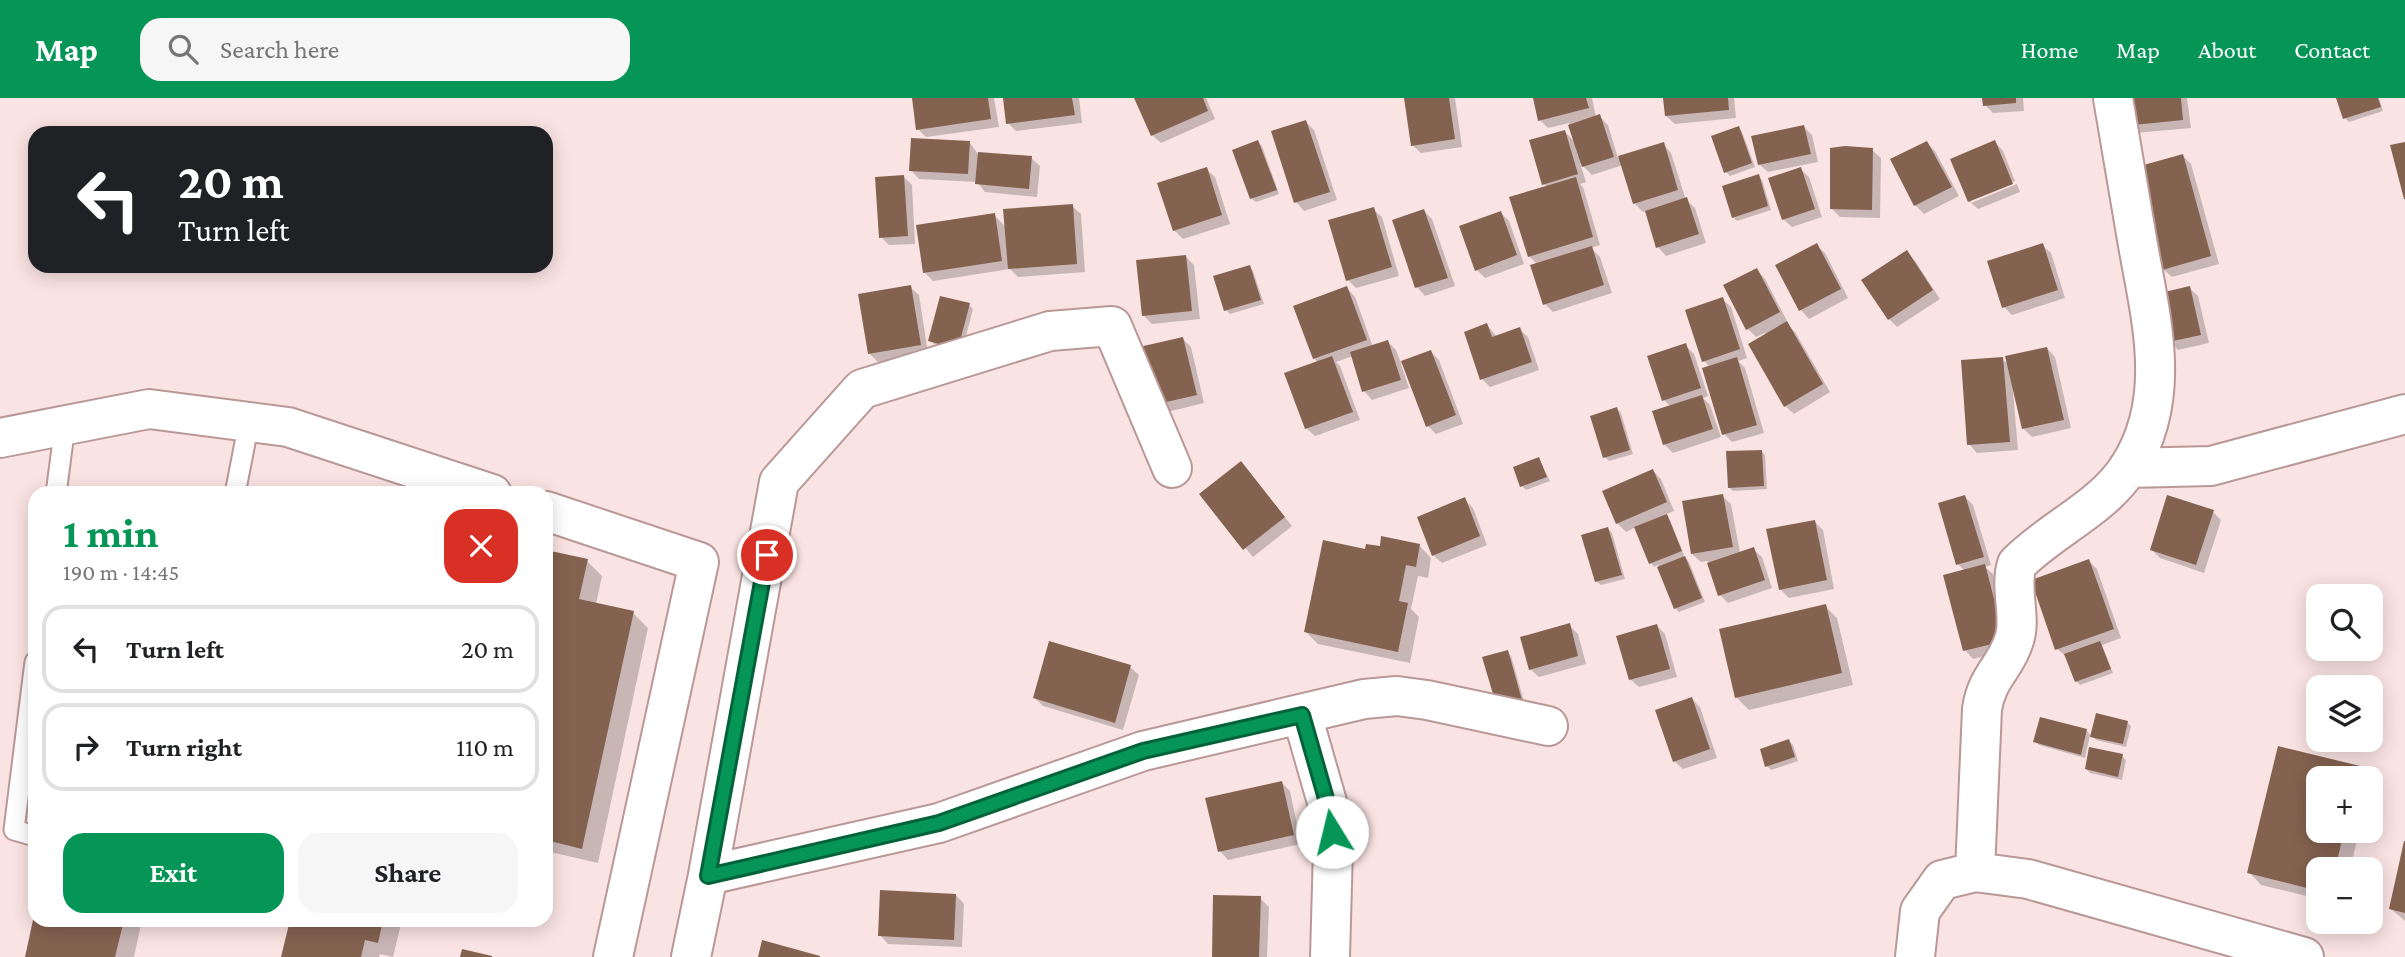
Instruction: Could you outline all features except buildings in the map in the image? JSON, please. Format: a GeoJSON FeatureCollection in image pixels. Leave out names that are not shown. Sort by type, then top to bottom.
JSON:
{"type":"FeatureCollection","features":[{"type":"Feature","properties":{"kind":"street"},"geometry":{"type":"LineString","coordinates":[[1975,872],[1982,709],[1985,691],[2015,640],[2014,579],[2017,564],[2102,497],[2128,468],[2146,434],[2154,400],[2157,364],[2151,316],[2113,98]]}},
{"type":"Feature","properties":{"kind":"street"},"geometry":{"type":"LineString","coordinates":[[691,957],[779,482],[862,389],[1050,331],[1112,326],[1172,468]]}},
{"type":"Feature","properties":{"kind":"street"},"geometry":{"type":"LineString","coordinates":[[0,438],[149,409],[288,427],[468,486]]}},
{"type":"Feature","properties":{"kind":"street"},"geometry":{"type":"LineString","coordinates":[[2128,468],[2211,466],[2405,414]]}},
{"type":"Feature","properties":{"kind":"street"},"geometry":{"type":"LineString","coordinates":[[553,513],[699,562],[612,957]]}},
{"type":"Feature","properties":{"kind":"street"},"geometry":{"type":"LineString","coordinates":[[708,876],[939,823],[1143,751],[1364,699],[1397,696],[1427,699],[1548,726]]}},
{"type":"Feature","properties":{"kind":"street"},"geometry":{"type":"LineString","coordinates":[[1302,715],[1331,816],[1333,849],[1330,957]]}},
{"type":"Feature","properties":{"kind":"street"},"geometry":{"type":"LineString","coordinates":[[1915,957],[1920,911],[1942,880],[1975,872],[2028,879],[2304,957]]}},
{"type":"Feature","properties":{"kind":"lane"},"geometry":{"type":"LineString","coordinates":[[237,486],[249,422]]}},
{"type":"Feature","properties":{"kind":"lane"},"geometry":{"type":"LineString","coordinates":[[58,486],[65,425]]}},
{"type":"Feature","properties":{"kind":"lane"},"geometry":{"type":"LineString","coordinates":[[28,715],[13,830],[28,834]]}},
{"type":"Feature","properties":{"kind":"route"},"geometry":{"type":"LineString","coordinates":[[767,555],[708,876],[939,823],[1143,751],[1302,715],[1331,816],[1332,832]]}}]}
